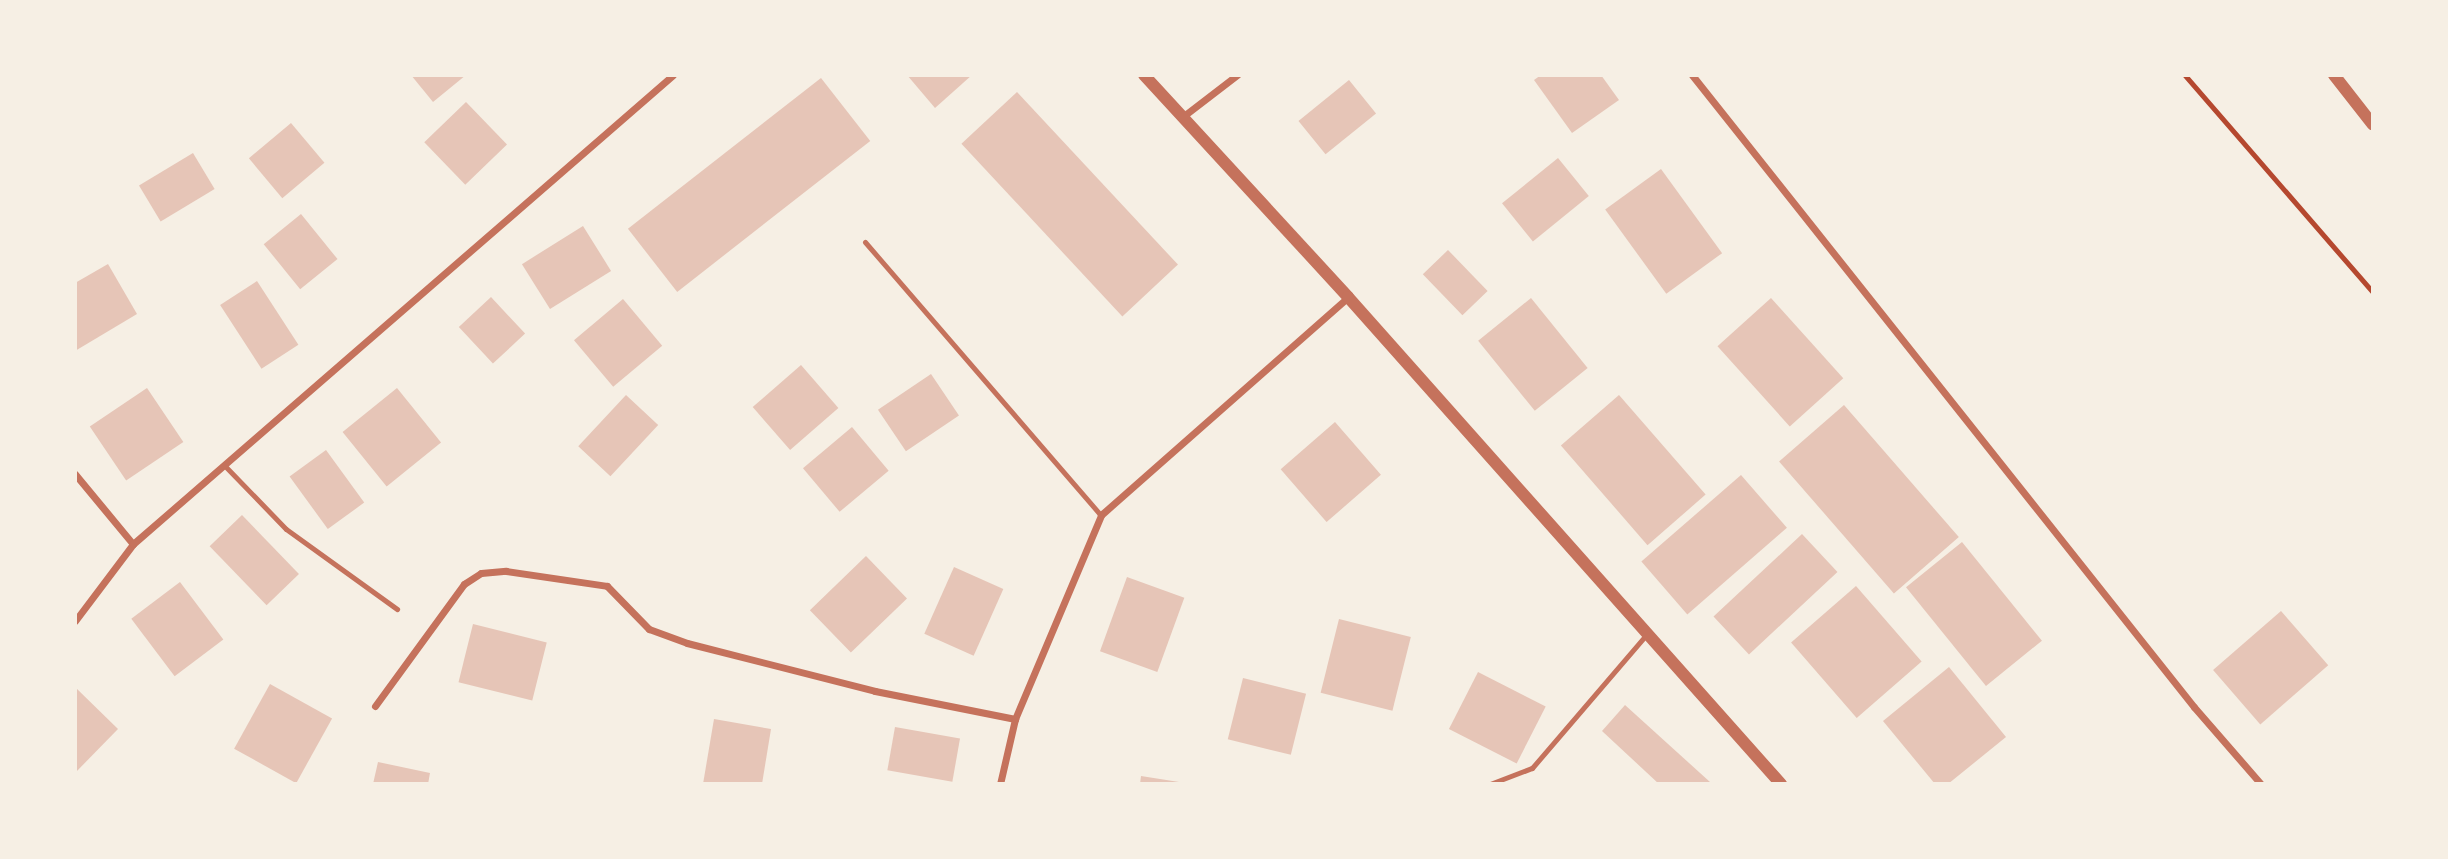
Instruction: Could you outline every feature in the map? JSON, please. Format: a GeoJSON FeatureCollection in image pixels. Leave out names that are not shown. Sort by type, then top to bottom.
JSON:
{"type":"FeatureCollection","features":[{"type":"Feature","properties":{"kind":"street"},"geometry":{"type":"LineString","coordinates":[[75,621],[133,544],[673,75]]}},
{"type":"Feature","properties":{"kind":"street"},"geometry":{"type":"LineString","coordinates":[[1144,75],[1181,119],[1348,297],[1781,784]]}},
{"type":"Feature","properties":{"kind":"street"},"geometry":{"type":"LineString","coordinates":[[1181,119],[1237,75]]}},
{"type":"Feature","properties":{"kind":"street"},"geometry":{"type":"LineString","coordinates":[[1692,75],[2193,707],[2261,784]]}},
{"type":"Feature","properties":{"kind":"street"},"geometry":{"type":"LineString","coordinates":[[2334,75],[2373,125]]}},
{"type":"Feature","properties":{"kind":"street"},"geometry":{"type":"LineString","coordinates":[[1000,784],[1015,719],[1101,515],[1348,297]]}},
{"type":"Feature","properties":{"kind":"street"},"geometry":{"type":"LineString","coordinates":[[75,474],[133,544]]}},
{"type":"Feature","properties":{"kind":"street"},"geometry":{"type":"LineString","coordinates":[[375,706],[464,584],[481,573],[506,571],[607,586],[649,629],[687,643],[876,691],[1015,719]]}},
{"type":"Feature","properties":{"kind":"lane"},"geometry":{"type":"LineString","coordinates":[[865,242],[1101,515]]}},
{"type":"Feature","properties":{"kind":"lane"},"geometry":{"type":"LineString","coordinates":[[224,465],[286,529],[397,609]]}},
{"type":"Feature","properties":{"kind":"lane"},"geometry":{"type":"LineString","coordinates":[[1490,784],[1532,768],[1647,634]]}},
{"type":"Feature","properties":{"kind":"path"},"geometry":{"type":"LineString","coordinates":[[2185,75],[2373,292]]}},
{"type":"Feature","properties":{"kind":"building"},"geometry":{"type":"Polygon","coordinates":[[[411,75],[466,75],[433,102],[411,75]]]}},
{"type":"Feature","properties":{"kind":"building"},"geometry":{"type":"Polygon","coordinates":[[[907,75],[972,75],[935,108],[907,75]]]}},
{"type":"Feature","properties":{"kind":"building"},"geometry":{"type":"Polygon","coordinates":[[[1541,75],[1601,75],[1619,100],[1572,133],[1534,80],[1541,75]]]}},
{"type":"Feature","properties":{"kind":"building"},"geometry":{"type":"Polygon","coordinates":[[[821,78],[870,141],[677,292],[628,229],[821,78]]]}},
{"type":"Feature","properties":{"kind":"building"},"geometry":{"type":"Polygon","coordinates":[[[1349,80],[1376,113],[1326,154],[1298,121],[1349,80]]]}},
{"type":"Feature","properties":{"kind":"building"},"geometry":{"type":"Polygon","coordinates":[[[1017,92],[1178,265],[1122,316],[961,144],[1017,92]]]}},
{"type":"Feature","properties":{"kind":"building"},"geometry":{"type":"Polygon","coordinates":[[[466,102],[507,144],[465,185],[424,142],[466,102]]]}},
{"type":"Feature","properties":{"kind":"building"},"geometry":{"type":"Polygon","coordinates":[[[291,123],[324,163],[282,198],[249,158],[291,123]]]}},
{"type":"Feature","properties":{"kind":"building"},"geometry":{"type":"Polygon","coordinates":[[[193,153],[215,189],[161,221],[139,185],[193,153]]]}},
{"type":"Feature","properties":{"kind":"building"},"geometry":{"type":"Polygon","coordinates":[[[1558,158],[1589,196],[1533,241],[1502,203],[1558,158]]]}},
{"type":"Feature","properties":{"kind":"building"},"geometry":{"type":"Polygon","coordinates":[[[1661,169],[1722,253],[1666,294],[1605,210],[1661,169]]]}},
{"type":"Feature","properties":{"kind":"building"},"geometry":{"type":"Polygon","coordinates":[[[301,214],[338,259],[300,289],[264,244],[301,214]]]}},
{"type":"Feature","properties":{"kind":"building"},"geometry":{"type":"Polygon","coordinates":[[[583,226],[611,271],[550,309],[522,264],[583,226]]]}},
{"type":"Feature","properties":{"kind":"building"},"geometry":{"type":"Polygon","coordinates":[[[1448,250],[1488,291],[1462,315],[1423,274],[1448,250]]]}},
{"type":"Feature","properties":{"kind":"building"},"geometry":{"type":"Polygon","coordinates":[[[108,264],[137,314],[75,351],[75,283],[108,264]]]}},
{"type":"Feature","properties":{"kind":"building"},"geometry":{"type":"Polygon","coordinates":[[[257,281],[298,345],[261,369],[220,305],[257,281]]]}},
{"type":"Feature","properties":{"kind":"building"},"geometry":{"type":"Polygon","coordinates":[[[491,297],[525,334],[493,364],[459,327],[491,297]]]}},
{"type":"Feature","properties":{"kind":"building"},"geometry":{"type":"Polygon","coordinates":[[[1531,298],[1588,368],[1535,411],[1478,341],[1531,298]]]}},
{"type":"Feature","properties":{"kind":"building"},"geometry":{"type":"Polygon","coordinates":[[[1771,298],[1843,378],[1790,426],[1717,346],[1771,298]]]}},
{"type":"Feature","properties":{"kind":"building"},"geometry":{"type":"Polygon","coordinates":[[[623,299],[662,346],[613,387],[574,340],[623,299]]]}},
{"type":"Feature","properties":{"kind":"building"},"geometry":{"type":"Polygon","coordinates":[[[801,365],[838,408],[790,450],[753,407],[801,365]]]}},
{"type":"Feature","properties":{"kind":"building"},"geometry":{"type":"Polygon","coordinates":[[[931,374],[959,415],[906,451],[878,410],[931,374]]]}},
{"type":"Feature","properties":{"kind":"building"},"geometry":{"type":"Polygon","coordinates":[[[147,388],[183,442],[126,480],[90,427],[147,388]]]}},
{"type":"Feature","properties":{"kind":"building"},"geometry":{"type":"Polygon","coordinates":[[[397,388],[441,442],[387,486],[343,432],[397,388]]]}},
{"type":"Feature","properties":{"kind":"building"},"geometry":{"type":"Polygon","coordinates":[[[626,395],[658,425],[610,476],[578,446],[626,395]]]}},
{"type":"Feature","properties":{"kind":"building"},"geometry":{"type":"Polygon","coordinates":[[[1619,395],[1706,495],[1647,545],[1561,446],[1619,395]]]}},
{"type":"Feature","properties":{"kind":"building"},"geometry":{"type":"Polygon","coordinates":[[[1844,405],[1959,537],[1894,593],[1779,461],[1844,405]]]}},
{"type":"Feature","properties":{"kind":"building"},"geometry":{"type":"Polygon","coordinates":[[[1335,422],[1381,475],[1327,522],[1281,469],[1335,422]]]}},
{"type":"Feature","properties":{"kind":"building"},"geometry":{"type":"Polygon","coordinates":[[[852,427],[889,471],[840,512],[803,468],[852,427]]]}},
{"type":"Feature","properties":{"kind":"building"},"geometry":{"type":"Polygon","coordinates":[[[326,450],[364,503],[328,529],[290,476],[326,450]]]}},
{"type":"Feature","properties":{"kind":"building"},"geometry":{"type":"Polygon","coordinates":[[[1741,475],[1787,528],[1687,614],[1641,562],[1741,475]]]}},
{"type":"Feature","properties":{"kind":"building"},"geometry":{"type":"Polygon","coordinates":[[[242,515],[299,574],[267,605],[210,546],[242,515]]]}},
{"type":"Feature","properties":{"kind":"building"},"geometry":{"type":"Polygon","coordinates":[[[1802,534],[1837,572],[1749,655],[1714,617],[1802,534]]]}},
{"type":"Feature","properties":{"kind":"building"},"geometry":{"type":"Polygon","coordinates":[[[1962,542],[2042,641],[1986,686],[1906,587],[1962,542]]]}},
{"type":"Feature","properties":{"kind":"building"},"geometry":{"type":"Polygon","coordinates":[[[866,556],[907,598],[851,653],[810,610],[866,556]]]}},
{"type":"Feature","properties":{"kind":"building"},"geometry":{"type":"Polygon","coordinates":[[[954,567],[1003,589],[974,656],[924,634],[954,567]]]}},
{"type":"Feature","properties":{"kind":"building"},"geometry":{"type":"Polygon","coordinates":[[[1127,577],[1184,598],[1157,672],[1100,651],[1127,577]]]}},
{"type":"Feature","properties":{"kind":"building"},"geometry":{"type":"Polygon","coordinates":[[[180,582],[223,640],[175,676],[131,619],[180,582]]]}},
{"type":"Feature","properties":{"kind":"building"},"geometry":{"type":"Polygon","coordinates":[[[1856,586],[1922,661],[1857,718],[1791,642],[1856,586]]]}},
{"type":"Feature","properties":{"kind":"building"},"geometry":{"type":"Polygon","coordinates":[[[2281,611],[2328,665],[2260,724],[2213,670],[2281,611]]]}},
{"type":"Feature","properties":{"kind":"building"},"geometry":{"type":"Polygon","coordinates":[[[1339,619],[1411,637],[1392,711],[1321,693],[1339,619]]]}},
{"type":"Feature","properties":{"kind":"building"},"geometry":{"type":"Polygon","coordinates":[[[473,624],[547,642],[532,701],[458,682],[473,624]]]}},
{"type":"Feature","properties":{"kind":"building"},"geometry":{"type":"Polygon","coordinates":[[[1949,667],[2006,737],[1948,784],[1935,784],[1883,721],[1949,667]]]}},
{"type":"Feature","properties":{"kind":"building"},"geometry":{"type":"Polygon","coordinates":[[[1478,672],[1546,707],[1517,764],[1449,729],[1478,672]]]}},
{"type":"Feature","properties":{"kind":"building"},"geometry":{"type":"Polygon","coordinates":[[[1243,678],[1306,694],[1291,755],[1228,739],[1243,678]]]}},
{"type":"Feature","properties":{"kind":"building"},"geometry":{"type":"Polygon","coordinates":[[[270,684],[332,718],[296,783],[234,749],[270,684]]]}},
{"type":"Feature","properties":{"kind":"building"},"geometry":{"type":"Polygon","coordinates":[[[75,687],[118,729],[75,773],[75,687]]]}},
{"type":"Feature","properties":{"kind":"building"},"geometry":{"type":"Polygon","coordinates":[[[1625,705],[1710,782],[1709,784],[1659,784],[1602,731],[1625,705]]]}},
{"type":"Feature","properties":{"kind":"building"},"geometry":{"type":"Polygon","coordinates":[[[714,719],[771,729],[762,784],[703,784],[714,719]]]}},
{"type":"Feature","properties":{"kind":"building"},"geometry":{"type":"Polygon","coordinates":[[[895,727],[960,738],[952,782],[887,770],[895,727]]]}},
{"type":"Feature","properties":{"kind":"building"},"geometry":{"type":"Polygon","coordinates":[[[378,762],[430,773],[428,784],[373,784],[378,762]]]}},
{"type":"Feature","properties":{"kind":"building"},"geometry":{"type":"Polygon","coordinates":[[[1141,776],[1179,782],[1179,784],[1140,784],[1141,776]]]}}]}
